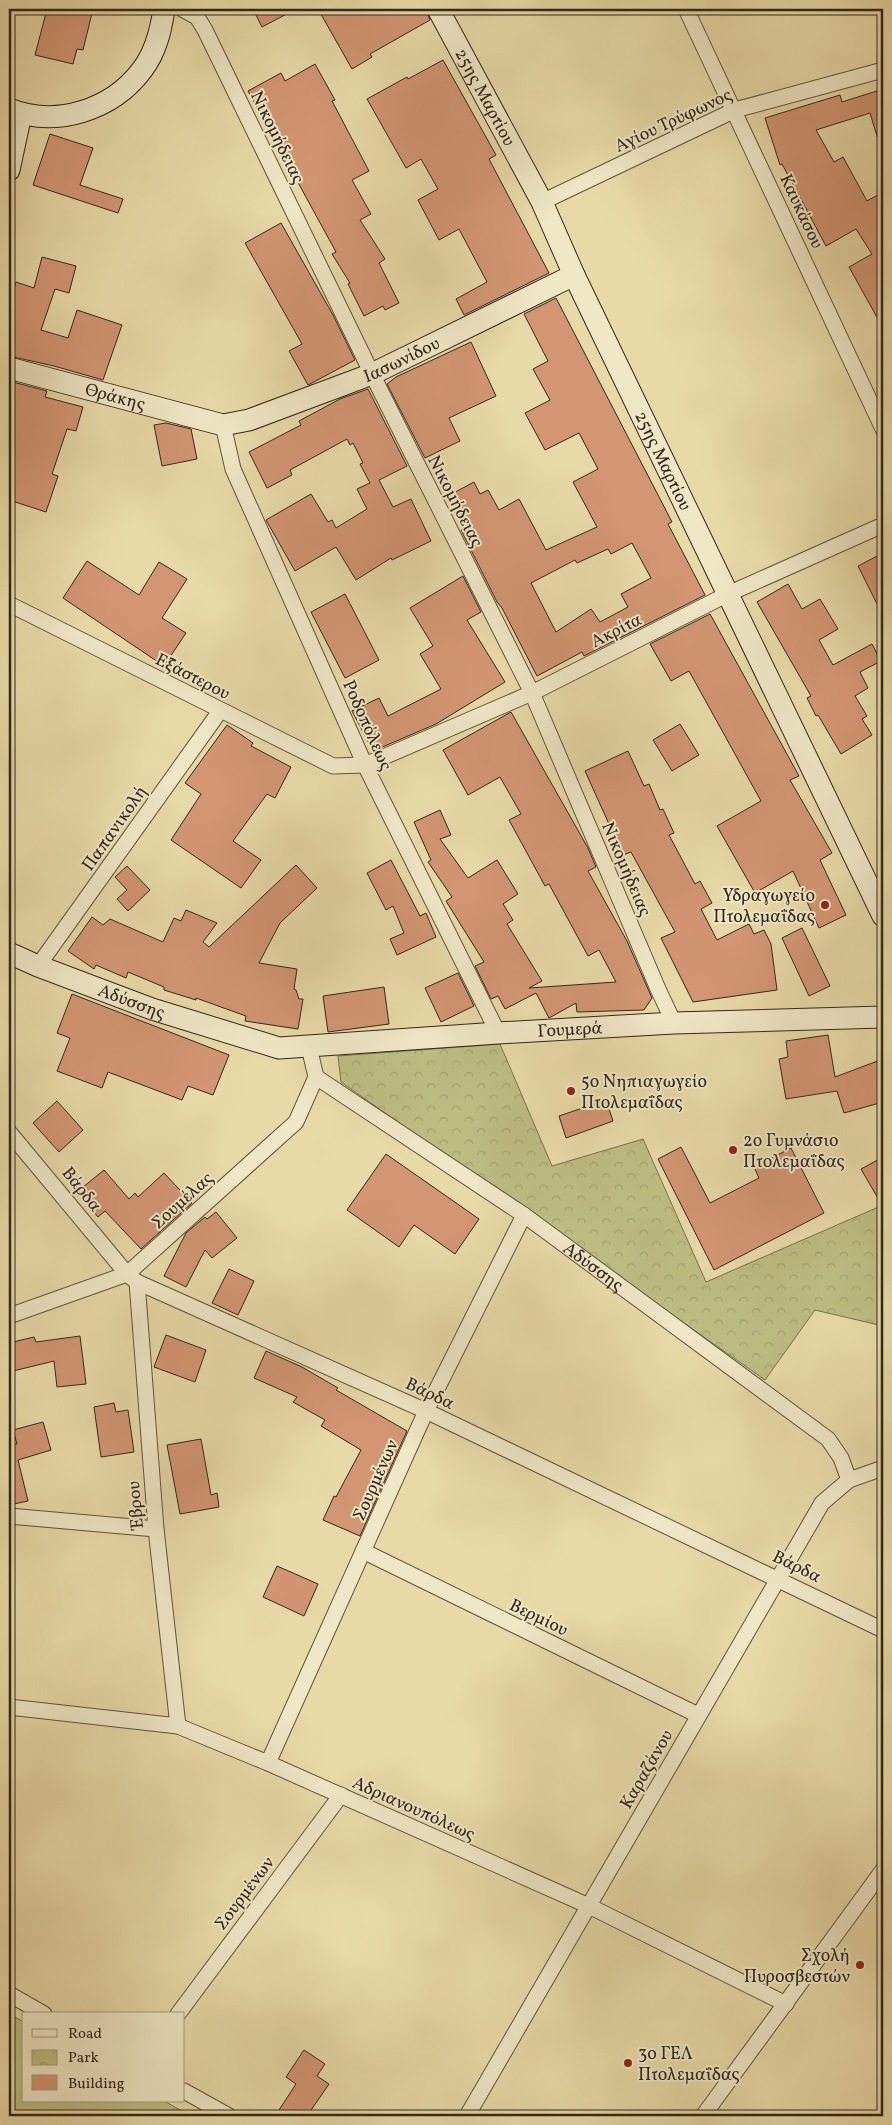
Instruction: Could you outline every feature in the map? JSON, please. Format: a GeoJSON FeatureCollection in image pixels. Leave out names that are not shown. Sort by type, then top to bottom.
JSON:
{"type":"FeatureCollection","features":[{"type":"Feature","properties":{"kind":"street"},"geometry":{"type":"LineString","coordinates":[[9,170],[15,112],[54,117],[84,112],[116,96],[143,69],[160,35],[164,9]]}},
{"type":"Feature","properties":{"kind":"street","name":"Νικομήδειας"},"geometry":{"type":"LineString","coordinates":[[182,9],[197,17],[205,30],[372,374],[532,693],[674,1024]]}},
{"type":"Feature","properties":{"kind":"street","name":"25ης Μαρτίου"},"geometry":{"type":"LineString","coordinates":[[438,9],[542,202],[574,275],[883,916]]}},
{"type":"Feature","properties":{"kind":"street","name":"Καυκάσου"},"geometry":{"type":"LineString","coordinates":[[686,9],[883,429]]}},
{"type":"Feature","properties":{"kind":"street","name":"Αγίου Τρύφωνος"},"geometry":{"type":"LineString","coordinates":[[542,202],[735,110],[883,70]]}},
{"type":"Feature","properties":{"kind":"street","name":"Ιασωνίδου"},"geometry":{"type":"LineString","coordinates":[[223,425],[249,420],[372,374],[574,275]]}},
{"type":"Feature","properties":{"kind":"street","name":"Θράκης"},"geometry":{"type":"LineString","coordinates":[[9,368],[223,425]]}},
{"type":"Feature","properties":{"kind":"street","name":"Ροδοπόλεως"},"geometry":{"type":"LineString","coordinates":[[223,425],[233,469],[365,765],[498,1033]]}},
{"type":"Feature","properties":{"kind":"street","name":"Ακρίτα"},"geometry":{"type":"LineString","coordinates":[[365,765],[532,693],[728,594],[883,525]]}},
{"type":"Feature","properties":{"kind":"street","name":"Εξάστερου"},"geometry":{"type":"LineString","coordinates":[[9,604],[332,766],[365,765]]}},
{"type":"Feature","properties":{"kind":"street","name":"Παπανικολή"},"geometry":{"type":"LineString","coordinates":[[38,966],[220,711]]}},
{"type":"Feature","properties":{"kind":"street","name":"Αδύσσης"},"geometry":{"type":"LineString","coordinates":[[9,953],[38,966],[152,1009],[258,1042]]}},
{"type":"Feature","properties":{"kind":"street","name":"Γουμερά"},"geometry":{"type":"LineString","coordinates":[[258,1042],[279,1048],[309,1047],[498,1033],[674,1024],[883,1017]]}},
{"type":"Feature","properties":{"kind":"street"},"geometry":{"type":"LineString","coordinates":[[309,1047],[316,1077]]}},
{"type":"Feature","properties":{"kind":"street","name":"Αδύσσης"},"geometry":{"type":"LineString","coordinates":[[316,1077],[524,1215],[828,1439],[841,1458],[849,1480]]}},
{"type":"Feature","properties":{"kind":"street","name":"Σουμέλας"},"geometry":{"type":"LineString","coordinates":[[9,1316],[132,1278],[296,1122],[311,1092],[316,1077]]}},
{"type":"Feature","properties":{"kind":"street","name":"Βάρδα"},"geometry":{"type":"LineString","coordinates":[[9,1132],[132,1278],[426,1411],[778,1578],[883,1630]]}},
{"type":"Feature","properties":{"kind":"street","name":"Σουρμένων"},"geometry":{"type":"LineString","coordinates":[[268,1763],[426,1411],[524,1215]]}},
{"type":"Feature","properties":{"kind":"street","name":"Έβρου"},"geometry":{"type":"LineString","coordinates":[[132,1278],[156,1529],[178,1726]]}},
{"type":"Feature","properties":{"kind":"street","name":"Καραζάνου"},"geometry":{"type":"LineString","coordinates":[[467,2116],[822,1504],[849,1480],[883,1468]]}},
{"type":"Feature","properties":{"kind":"street"},"geometry":{"type":"LineString","coordinates":[[9,1516],[156,1529]]}},
{"type":"Feature","properties":{"kind":"street","name":"Βερμίου"},"geometry":{"type":"LineString","coordinates":[[363,1552],[698,1715]]}},
{"type":"Feature","properties":{"kind":"street","name":"Αδριανουπόλεως"},"geometry":{"type":"LineString","coordinates":[[9,1707],[178,1726],[268,1763],[589,1906],[786,2004]]}},
{"type":"Feature","properties":{"kind":"street","name":"Σουρμένων"},"geometry":{"type":"LineString","coordinates":[[179,2012],[341,1795]]}},
{"type":"Feature","properties":{"kind":"street"},"geometry":{"type":"LineString","coordinates":[[702,2116],[883,1870]]}},
{"type":"Feature","properties":{"kind":"street"},"geometry":{"type":"LineString","coordinates":[[9,1994],[40,2012]]}},
{"type":"Feature","properties":{"kind":"street"},"geometry":{"type":"LineString","coordinates":[[185,2092],[228,2116]]}},
{"type":"Feature","properties":{"kind":"green space"},"geometry":{"type":"Polygon","coordinates":[[[500,1044],[552,1166],[643,1139],[706,1282],[883,1205],[883,1326],[815,1310],[765,1380],[341,1082],[338,1056],[500,1044]]]}},
{"type":"Feature","properties":{"kind":"green space"},"geometry":{"type":"Polygon","coordinates":[[[9,2014],[22,2021],[22,2102],[166,2102],[191,2116],[9,2116],[9,2014]]]}},
{"type":"Feature","properties":{"kind":"building"},"geometry":{"type":"Polygon","coordinates":[[[47,9],[93,9],[83,50],[77,49],[73,64],[35,55],[47,9]]]}},
{"type":"Feature","properties":{"kind":"building"},"geometry":{"type":"Polygon","coordinates":[[[253,9],[296,9],[262,27],[253,9]]]}},
{"type":"Feature","properties":{"kind":"building"},"geometry":{"type":"Polygon","coordinates":[[[318,9],[426,9],[430,20],[370,54],[372,57],[352,69],[318,9]]]}},
{"type":"Feature","properties":{"kind":"building"},"geometry":{"type":"Polygon","coordinates":[[[443,60],[496,155],[489,159],[549,273],[464,315],[456,299],[487,282],[459,229],[439,240],[418,200],[438,189],[421,159],[406,168],[367,99],[443,60]]]}},
{"type":"Feature","properties":{"kind":"building"},"geometry":{"type":"Polygon","coordinates":[[[315,64],[335,100],[332,101],[369,171],[352,180],[371,214],[360,220],[385,259],[379,263],[399,303],[385,310],[383,306],[364,316],[348,284],[350,283],[332,254],[336,252],[248,91],[281,73],[285,81],[315,64]]]}},
{"type":"Feature","properties":{"kind":"building"},"geometry":{"type":"Polygon","coordinates":[[[883,89],[883,145],[880,146],[870,113],[816,130],[834,162],[843,157],[867,201],[883,192],[883,328],[849,267],[872,254],[856,229],[826,246],[782,164],[780,165],[765,118],[840,95],[842,102],[883,89]]]}},
{"type":"Feature","properties":{"kind":"building"},"geometry":{"type":"Polygon","coordinates":[[[50,134],[93,148],[80,185],[123,199],[118,213],[33,185],[50,134]]]}},
{"type":"Feature","properties":{"kind":"building"},"geometry":{"type":"Polygon","coordinates":[[[281,223],[333,315],[355,360],[308,385],[289,351],[302,344],[245,243],[281,223]]]}},
{"type":"Feature","properties":{"kind":"building"},"geometry":{"type":"Polygon","coordinates":[[[42,257],[76,266],[69,293],[55,289],[41,330],[68,338],[77,310],[122,325],[103,380],[9,356],[9,304],[16,282],[34,288],[42,257]]]}},
{"type":"Feature","properties":{"kind":"building"},"geometry":{"type":"Polygon","coordinates":[[[556,298],[672,522],[668,524],[705,595],[584,656],[582,652],[537,676],[502,608],[497,602],[461,530],[464,529],[446,497],[474,482],[480,494],[488,490],[499,510],[519,499],[546,550],[597,527],[573,482],[598,469],[579,433],[545,450],[525,413],[550,400],[533,369],[548,361],[524,314],[556,298]],[[632,543],[611,554],[608,549],[577,563],[575,560],[531,583],[556,632],[591,609],[600,622],[628,607],[621,594],[651,578],[632,543]]]}},
{"type":"Feature","properties":{"kind":"building"},"geometry":{"type":"Polygon","coordinates":[[[471,342],[496,396],[449,418],[460,441],[425,458],[387,384],[396,377],[471,342]]]}},
{"type":"Feature","properties":{"kind":"building"},"geometry":{"type":"Polygon","coordinates":[[[9,381],[47,391],[45,397],[83,407],[76,431],[67,429],[52,474],[58,476],[46,512],[9,500],[9,381]]]}},
{"type":"Feature","properties":{"kind":"building"},"geometry":{"type":"Polygon","coordinates":[[[368,389],[407,466],[379,480],[393,507],[411,499],[431,541],[392,560],[391,558],[356,580],[336,547],[295,571],[266,520],[311,494],[328,522],[332,520],[336,528],[367,509],[357,489],[370,483],[360,464],[363,463],[353,443],[350,445],[347,439],[290,470],[292,475],[267,488],[249,452],[301,425],[299,421],[340,399],[368,389]]]}},
{"type":"Feature","properties":{"kind":"building"},"geometry":{"type":"Polygon","coordinates":[[[166,423],[191,429],[197,459],[162,466],[154,425],[166,423]]]}},
{"type":"Feature","properties":{"kind":"building"},"geometry":{"type":"Polygon","coordinates":[[[883,553],[883,616],[858,566],[883,553]]]}},
{"type":"Feature","properties":{"kind":"building"},"geometry":{"type":"Polygon","coordinates":[[[87,561],[139,595],[159,562],[187,579],[162,618],[186,633],[164,666],[63,598],[87,561]]]}},
{"type":"Feature","properties":{"kind":"building"},"geometry":{"type":"Polygon","coordinates":[[[463,576],[481,612],[467,620],[505,682],[436,724],[373,751],[352,711],[379,698],[388,716],[441,689],[420,654],[433,646],[410,608],[463,576]]]}},
{"type":"Feature","properties":{"kind":"building"},"geometry":{"type":"Polygon","coordinates":[[[788,584],[802,609],[820,599],[838,629],[819,640],[833,665],[872,644],[881,661],[860,672],[868,688],[855,696],[867,716],[862,719],[872,735],[841,754],[818,715],[816,716],[807,698],[811,696],[757,602],[788,584]]]}},
{"type":"Feature","properties":{"kind":"building"},"geometry":{"type":"Polygon","coordinates":[[[345,594],[379,660],[345,678],[311,612],[345,594]]]}},
{"type":"Feature","properties":{"kind":"building"},"geometry":{"type":"Polygon","coordinates":[[[710,614],[799,776],[790,780],[832,853],[820,860],[846,915],[819,928],[793,871],[755,893],[717,826],[761,801],[689,671],[671,681],[650,644],[710,614]]]}},
{"type":"Feature","properties":{"kind":"building"},"geometry":{"type":"Polygon","coordinates":[[[511,712],[588,848],[596,867],[588,871],[627,941],[652,998],[644,1010],[577,1012],[576,1003],[549,1018],[536,993],[505,1009],[498,996],[491,999],[475,966],[484,962],[446,901],[452,897],[428,862],[431,860],[414,822],[440,810],[451,835],[440,839],[468,878],[497,860],[518,894],[503,904],[513,920],[507,924],[542,981],[529,988],[616,982],[599,950],[588,956],[549,884],[545,886],[509,820],[521,814],[500,777],[468,795],[443,750],[511,712]]]}},
{"type":"Feature","properties":{"kind":"building"},"geometry":{"type":"Polygon","coordinates":[[[680,724],[699,755],[672,771],[653,740],[680,724]]]}},
{"type":"Feature","properties":{"kind":"building"},"geometry":{"type":"Polygon","coordinates":[[[227,725],[253,743],[251,746],[291,767],[275,798],[267,794],[233,841],[261,860],[241,888],[171,840],[201,794],[185,783],[227,725]]]}},
{"type":"Feature","properties":{"kind":"building"},"geometry":{"type":"Polygon","coordinates":[[[628,751],[644,786],[649,784],[660,810],[663,809],[674,833],[669,835],[695,884],[700,881],[712,903],[701,909],[717,940],[749,924],[754,934],[764,930],[771,944],[777,990],[693,1002],[661,938],[675,932],[631,852],[623,855],[585,771],[628,751]]]}},
{"type":"Feature","properties":{"kind":"building"},"geometry":{"type":"Polygon","coordinates":[[[391,860],[420,916],[426,913],[436,937],[397,955],[390,939],[404,933],[393,906],[386,910],[367,873],[391,860]]]}},
{"type":"Feature","properties":{"kind":"building"},"geometry":{"type":"Polygon","coordinates":[[[296,865],[317,888],[280,923],[259,963],[297,969],[294,989],[299,999],[303,999],[298,1029],[245,1021],[246,1016],[196,998],[196,1000],[164,990],[164,987],[128,972],[126,978],[96,965],[94,969],[68,951],[92,917],[103,925],[110,919],[163,942],[174,918],[181,921],[186,910],[217,923],[203,942],[209,947],[296,865]]]}},
{"type":"Feature","properties":{"kind":"building"},"geometry":{"type":"Polygon","coordinates":[[[127,866],[150,890],[128,911],[117,899],[127,890],[115,877],[127,866]]]}},
{"type":"Feature","properties":{"kind":"building"},"geometry":{"type":"Polygon","coordinates":[[[802,928],[830,986],[809,996],[782,938],[802,928]]]}},
{"type":"Feature","properties":{"kind":"building"},"geometry":{"type":"Polygon","coordinates":[[[458,973],[474,1006],[441,1022],[425,988],[458,973]]]}},
{"type":"Feature","properties":{"kind":"building"},"geometry":{"type":"Polygon","coordinates":[[[384,987],[389,1024],[328,1032],[323,996],[384,987]]]}},
{"type":"Feature","properties":{"kind":"building"},"geometry":{"type":"Polygon","coordinates":[[[72,994],[229,1055],[213,1095],[188,1086],[182,1100],[108,1072],[102,1088],[57,1071],[70,1038],[57,1033],[72,994]]]}},
{"type":"Feature","properties":{"kind":"building"},"geometry":{"type":"Polygon","coordinates":[[[828,1035],[835,1077],[883,1059],[883,1102],[844,1113],[837,1091],[786,1099],[779,1059],[788,1057],[786,1041],[828,1035]]]}},
{"type":"Feature","properties":{"kind":"building"},"geometry":{"type":"Polygon","coordinates":[[[606,1100],[613,1121],[566,1138],[559,1116],[606,1100]]]}},
{"type":"Feature","properties":{"kind":"building"},"geometry":{"type":"Polygon","coordinates":[[[57,1101],[83,1130],[59,1152],[33,1123],[57,1101]]]}},
{"type":"Feature","properties":{"kind":"building"},"geometry":{"type":"Polygon","coordinates":[[[681,1147],[710,1203],[759,1178],[754,1167],[791,1148],[824,1213],[714,1270],[658,1159],[681,1147]]]}},
{"type":"Feature","properties":{"kind":"building"},"geometry":{"type":"Polygon","coordinates":[[[386,1154],[479,1219],[455,1254],[414,1225],[399,1247],[347,1210],[386,1154]]]}},
{"type":"Feature","properties":{"kind":"building"},"geometry":{"type":"Polygon","coordinates":[[[883,1157],[883,1207],[861,1169],[883,1157]]]}},
{"type":"Feature","properties":{"kind":"building"},"geometry":{"type":"Polygon","coordinates":[[[104,1170],[129,1199],[135,1193],[138,1197],[164,1173],[192,1203],[141,1249],[105,1211],[98,1217],[77,1192],[104,1170]]]}},
{"type":"Feature","properties":{"kind":"building"},"geometry":{"type":"Polygon","coordinates":[[[216,1212],[237,1238],[212,1258],[205,1250],[186,1287],[164,1276],[186,1233],[205,1217],[207,1219],[216,1212]]]}},
{"type":"Feature","properties":{"kind":"building"},"geometry":{"type":"Polygon","coordinates":[[[229,1269],[254,1281],[238,1315],[212,1303],[229,1269]]]}},
{"type":"Feature","properties":{"kind":"building"},"geometry":{"type":"Polygon","coordinates":[[[166,1335],[206,1350],[195,1382],[154,1367],[166,1335]]]}},
{"type":"Feature","properties":{"kind":"building"},"geometry":{"type":"Polygon","coordinates":[[[80,1336],[86,1384],[57,1387],[54,1361],[9,1372],[9,1343],[34,1337],[36,1342],[80,1336]]]}},
{"type":"Feature","properties":{"kind":"building"},"geometry":{"type":"Polygon","coordinates":[[[266,1351],[302,1367],[338,1388],[336,1390],[407,1431],[360,1536],[323,1520],[334,1496],[336,1497],[361,1450],[321,1426],[325,1420],[293,1402],[297,1397],[254,1378],[266,1351]]]}},
{"type":"Feature","properties":{"kind":"building"},"geometry":{"type":"Polygon","coordinates":[[[114,1403],[116,1412],[128,1410],[134,1452],[101,1457],[94,1407],[114,1403]]]}},
{"type":"Feature","properties":{"kind":"building"},"geometry":{"type":"Polygon","coordinates":[[[43,1422],[51,1450],[18,1460],[28,1501],[9,1505],[9,1444],[17,1444],[13,1430],[43,1422]]]}},
{"type":"Feature","properties":{"kind":"building"},"geometry":{"type":"Polygon","coordinates":[[[201,1439],[211,1495],[217,1493],[219,1507],[180,1514],[167,1445],[201,1439]]]}},
{"type":"Feature","properties":{"kind":"building"},"geometry":{"type":"Polygon","coordinates":[[[277,1566],[318,1584],[304,1616],[263,1597],[277,1566]]]}},
{"type":"Feature","properties":{"kind":"building"},"geometry":{"type":"Polygon","coordinates":[[[304,2050],[325,2064],[317,2076],[329,2084],[307,2116],[289,2116],[279,2110],[296,2084],[286,2077],[304,2050]]]}},
{"type":"Feature","properties":{"kind":"place","name":"Υδραγωγείο Πτολεμαΐδας"},"geometry":{"type":"Point","coordinates":[825,905]}},
{"type":"Feature","properties":{"kind":"place","name":"5ο Νηπιαγωγείο Πτολεμαΐδας"},"geometry":{"type":"Point","coordinates":[571,1091]}},
{"type":"Feature","properties":{"kind":"place","name":"2ο Γυμνάσιο Πτολεμαΐδας"},"geometry":{"type":"Point","coordinates":[733,1150]}},
{"type":"Feature","properties":{"kind":"place","name":"Σχολή Πυροσβεστών"},"geometry":{"type":"Point","coordinates":[860,1965]}},
{"type":"Feature","properties":{"kind":"place","name":"3ο ΓΕΛ Πτολεμαΐδας"},"geometry":{"type":"Point","coordinates":[628,2063]}}]}
